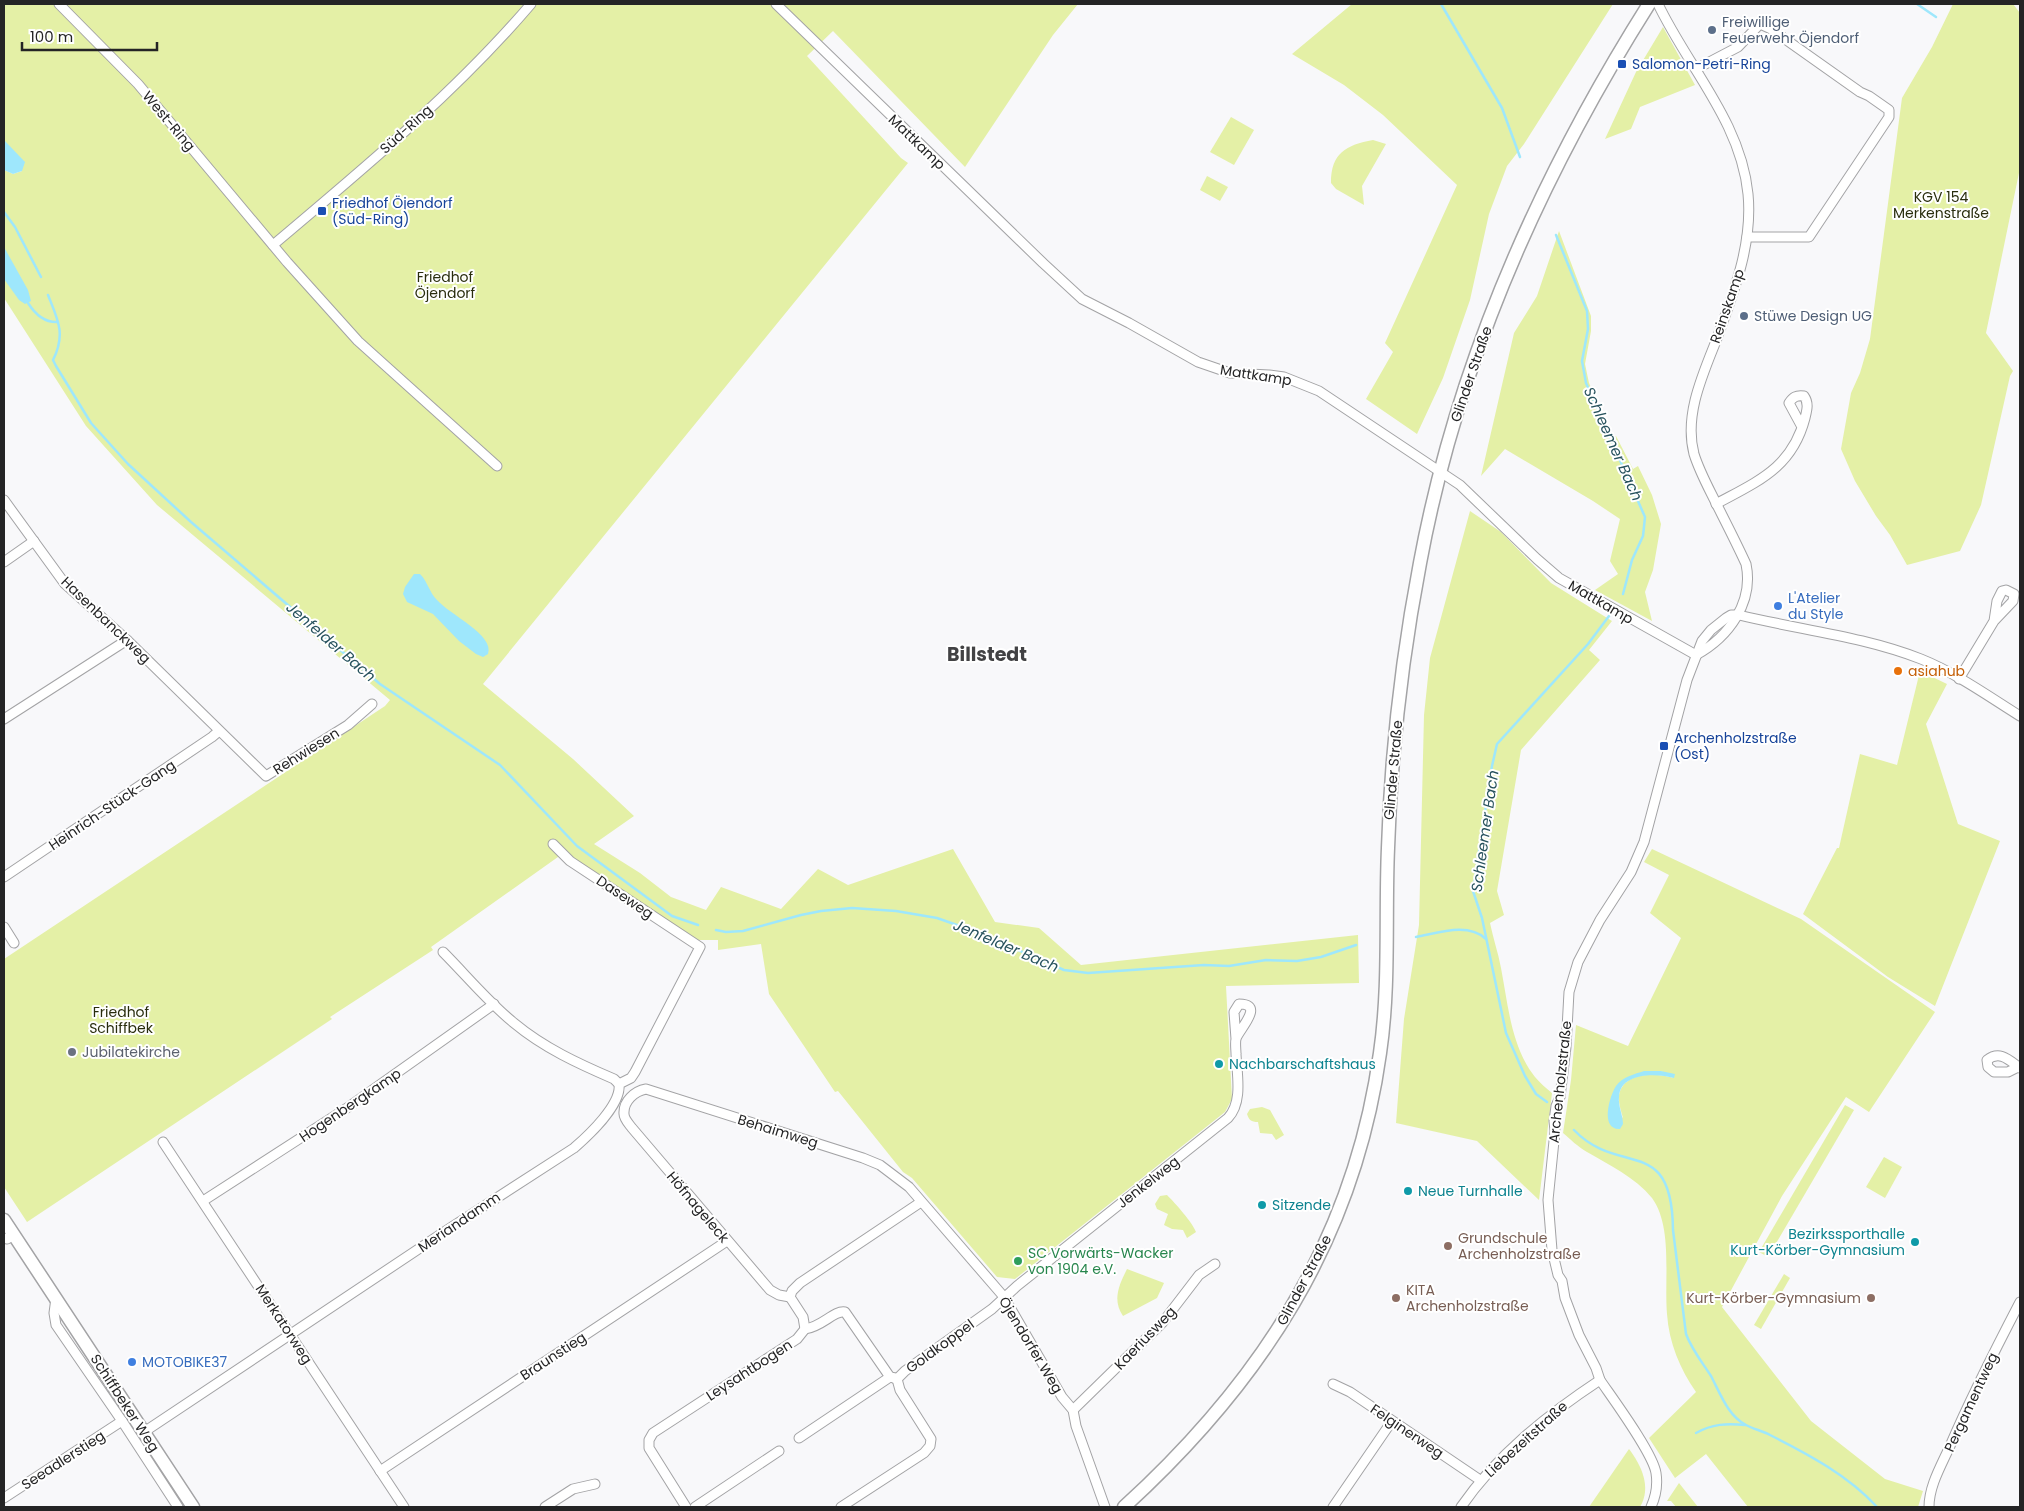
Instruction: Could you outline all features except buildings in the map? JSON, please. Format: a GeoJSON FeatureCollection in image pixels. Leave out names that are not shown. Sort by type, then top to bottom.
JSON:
{"type":"FeatureCollection","features":[{"type":"Feature","properties":{"kind":"main road","name":"Glinder Straße"},"geometry":{"type":"LineString","coordinates":[[1124,1507],[1204,1428],[1242,1380],[1283,1322],[1306,1282],[1327,1239],[1359,1153],[1372,1098],[1382,1038],[1390,797],[1403,668],[1420,564],[1448,441],[1477,353],[1528,226],[1581,118],[1648,4]]}},
{"type":"Feature","properties":{"kind":"main road","name":"Schiffbeker Weg"},"geometry":{"type":"LineString","coordinates":[[4,1220],[9,1237],[56,1298],[193,1507]]}},
{"type":"Feature","properties":{"kind":"street","name":"West-Ring"},"geometry":{"type":"LineString","coordinates":[[59,4],[138,84],[318,298],[358,341],[497,466]]}},
{"type":"Feature","properties":{"kind":"street","name":"Süd-Ring"},"geometry":{"type":"LineString","coordinates":[[273,245],[415,121],[507,33],[531,4]]}},
{"type":"Feature","properties":{"kind":"street","name":"Mattkamp"},"geometry":{"type":"LineString","coordinates":[[776,4],[1042,263],[1082,299],[1207,366],[1230,373],[1269,374],[1295,380],[1314,388],[1460,485],[1559,578],[1696,655]]}},
{"type":"Feature","properties":{"kind":"street","name":"Reinskamp"},"geometry":{"type":"LineString","coordinates":[[1658,4],[1718,107],[1733,139],[1746,178],[1749,209],[1747,238],[1742,265],[1700,382],[1694,404],[1692,427],[1694,454],[1701,473],[1747,570],[1746,590],[1739,615]]}},
{"type":"Feature","properties":{"kind":"street"},"geometry":{"type":"LineString","coordinates":[[1696,69],[1738,47],[1760,24],[1889,110],[1889,117],[1809,237],[1747,238]]}},
{"type":"Feature","properties":{"kind":"street"},"geometry":{"type":"LineString","coordinates":[[1716,504],[1764,477],[1780,465],[1789,454],[1802,427]]}},
{"type":"Feature","properties":{"kind":"street","name":"Hasenbanckweg"},"geometry":{"type":"LineString","coordinates":[[4,500],[65,584],[126,640],[219,731]]}},
{"type":"Feature","properties":{"kind":"street"},"geometry":{"type":"LineString","coordinates":[[4,562],[34,541]]}},
{"type":"Feature","properties":{"kind":"street","name":"Archenholzstraße"},"geometry":{"type":"LineString","coordinates":[[1651,1507],[1656,1495],[1657,1484],[1652,1460],[1600,1380],[1596,1368],[1578,1334],[1555,1263],[1548,1221],[1548,1200],[1555,1131],[1554,1121],[1556,1106],[1560,1097],[1570,992],[1578,962],[1584,947],[1631,872],[1644,842],[1688,680],[1702,641],[1711,630],[1731,615],[1739,615]]}},
{"type":"Feature","properties":{"kind":"street"},"geometry":{"type":"LineString","coordinates":[[1739,615],[1863,641],[1922,660],[1959,679],[2020,716]]}},
{"type":"Feature","properties":{"kind":"street"},"geometry":{"type":"LineString","coordinates":[[1959,679],[1994,622]]}},
{"type":"Feature","properties":{"kind":"street"},"geometry":{"type":"LineString","coordinates":[[4,719],[126,640]]}},
{"type":"Feature","properties":{"kind":"street","name":"Rehwiesen"},"geometry":{"type":"LineString","coordinates":[[219,731],[266,776],[348,725],[372,704]]}},
{"type":"Feature","properties":{"kind":"street","name":"Heinrich-Stück-Gang"},"geometry":{"type":"LineString","coordinates":[[4,877],[219,731]]}},
{"type":"Feature","properties":{"kind":"street","name":"Daseweg"},"geometry":{"type":"LineString","coordinates":[[552,844],[570,861],[700,947],[636,1072],[619,1084]]}},
{"type":"Feature","properties":{"kind":"street"},"geometry":{"type":"LineString","coordinates":[[4,927],[14,942]]}},
{"type":"Feature","properties":{"kind":"street"},"geometry":{"type":"LineString","coordinates":[[443,952],[513,1022],[542,1043],[572,1060],[614,1079],[619,1084]]}},
{"type":"Feature","properties":{"kind":"street","name":"Hogenbergkamp"},"geometry":{"type":"LineString","coordinates":[[203,1201],[358,1100],[494,1004]]}},
{"type":"Feature","properties":{"kind":"street","name":"Jenkelweg"},"geometry":{"type":"LineString","coordinates":[[1004,1297],[1233,1113],[1238,1099],[1236,1038]]}},
{"type":"Feature","properties":{"kind":"street","name":"Meriandamm"},"geometry":{"type":"LineString","coordinates":[[144,1432],[574,1148],[586,1138],[610,1109],[620,1091],[619,1084]]}},
{"type":"Feature","properties":{"kind":"street","name":"Behaimweg"},"geometry":{"type":"LineString","coordinates":[[627,1102],[635,1092],[646,1089],[864,1158],[880,1165],[896,1176],[909,1187],[921,1202]]}},
{"type":"Feature","properties":{"kind":"street","name":"Höfnageleck"},"geometry":{"type":"LineString","coordinates":[[627,1102],[624,1112],[629,1124],[770,1290],[779,1295],[790,1297]]}},
{"type":"Feature","properties":{"kind":"street","name":"Merkatorweg"},"geometry":{"type":"LineString","coordinates":[[163,1142],[404,1507]]}},
{"type":"Feature","properties":{"kind":"street"},"geometry":{"type":"LineString","coordinates":[[805,1329],[803,1317],[790,1297],[792,1291],[800,1283],[921,1202]]}},
{"type":"Feature","properties":{"kind":"street","name":"Öjendorfer Weg"},"geometry":{"type":"LineString","coordinates":[[921,1202],[1004,1297],[1062,1397],[1073,1410],[1076,1426],[1105,1507]]}},
{"type":"Feature","properties":{"kind":"street","name":"Braunstieg"},"geometry":{"type":"LineString","coordinates":[[380,1471],[727,1241]]}},
{"type":"Feature","properties":{"kind":"street","name":"Kaeriusweg"},"geometry":{"type":"LineString","coordinates":[[1073,1410],[1163,1322],[1199,1275],[1215,1264]]}},
{"type":"Feature","properties":{"kind":"street","name":"Goldkoppel"},"geometry":{"type":"LineString","coordinates":[[798,1438],[894,1378],[992,1309],[1004,1297]]}},
{"type":"Feature","properties":{"kind":"street","name":"Schiffbeker Weg"},"geometry":{"type":"LineString","coordinates":[[56,1298],[54,1313],[56,1325],[178,1507]]}},
{"type":"Feature","properties":{"kind":"street","name":"Pergamentweg"},"geometry":{"type":"LineString","coordinates":[[1931,1506],[1932,1488],[1960,1423],[1981,1377],[2020,1302]]}},
{"type":"Feature","properties":{"kind":"street","name":"Leysahtbogen"},"geometry":{"type":"LineString","coordinates":[[686,1507],[649,1448],[648,1440],[653,1432],[798,1339],[805,1329],[815,1328],[836,1314],[846,1312],[894,1378]]}},
{"type":"Feature","properties":{"kind":"street"},"geometry":{"type":"LineString","coordinates":[[841,1507],[924,1453],[930,1446],[931,1439],[894,1378]]}},
{"type":"Feature","properties":{"kind":"street","name":"Liebezeitstraße"},"geometry":{"type":"LineString","coordinates":[[1461,1507],[1480,1480],[1527,1435],[1561,1406],[1600,1380]]}},
{"type":"Feature","properties":{"kind":"street","name":"Felginerweg"},"geometry":{"type":"LineString","coordinates":[[1333,1384],[1350,1392],[1480,1480]]}},
{"type":"Feature","properties":{"kind":"street","name":"Seeadlerstieg"},"geometry":{"type":"LineString","coordinates":[[4,1498],[122,1421]]}},
{"type":"Feature","properties":{"kind":"street"},"geometry":{"type":"LineString","coordinates":[[1332,1507],[1392,1421]]}},
{"type":"Feature","properties":{"kind":"street"},"geometry":{"type":"LineString","coordinates":[[695,1507],[779,1451]]}},
{"type":"Feature","properties":{"kind":"street"},"geometry":{"type":"LineString","coordinates":[[545,1507],[574,1489],[595,1484]]}},
{"type":"Feature","properties":{"kind":"green space"},"geometry":{"type":"Polygon","coordinates":[[[4,4],[1078,4],[1053,35],[965,167],[833,31],[807,56],[901,158],[908,163],[483,684],[573,759],[634,816],[594,844],[640,873],[671,897],[706,910],[721,887],[781,909],[818,869],[848,885],[953,849],[995,922],[1039,928],[1081,965],[1358,935],[1359,983],[1226,986],[1232,1099],[1225,1112],[1015,1279],[997,1277],[912,1178],[903,1172],[838,1091],[835,1092],[769,994],[761,944],[718,950],[718,940],[693,940],[565,852],[431,947],[433,950],[330,1017],[332,1019],[27,1222],[4,1187],[4,959],[385,706],[390,700],[157,505],[86,426],[4,298],[4,170],[13,174],[22,171],[4,140],[4,4]]]}},
{"type":"Feature","properties":{"kind":"green space"},"geometry":{"type":"Polygon","coordinates":[[[1352,4],[1613,4],[1524,144],[1507,166],[1489,214],[1470,300],[1443,378],[1417,434],[1366,399],[1393,352],[1385,343],[1457,185],[1383,115],[1344,85],[1292,54],[1352,4]]]}},
{"type":"Feature","properties":{"kind":"green space","name":"KGV 154 Merkenstraße"},"geometry":{"type":"Polygon","coordinates":[[[1953,4],[2013,4],[2020,13],[2020,168],[1986,333],[2013,371],[2010,376],[1981,505],[1960,551],[1907,565],[1855,481],[1841,449],[1851,393],[1860,373],[1870,339],[1902,98],[1932,47],[1953,4]]]}},
{"type":"Feature","properties":{"kind":"green space"},"geometry":{"type":"Polygon","coordinates":[[[1663,27],[1695,85],[1640,107],[1631,129],[1605,139],[1636,72],[1663,27]]]}},
{"type":"Feature","properties":{"kind":"green space"},"geometry":{"type":"Polygon","coordinates":[[[1231,117],[1254,130],[1234,165],[1210,152],[1231,117]]]}},
{"type":"Feature","properties":{"kind":"green space"},"geometry":{"type":"Polygon","coordinates":[[[1373,140],[1386,144],[1362,186],[1364,205],[1336,189],[1331,183],[1332,173],[1334,164],[1342,152],[1355,145],[1373,140]]]}},
{"type":"Feature","properties":{"kind":"green space"},"geometry":{"type":"Polygon","coordinates":[[[1207,176],[1228,187],[1220,201],[1200,190],[1207,176]]]}},
{"type":"Feature","properties":{"kind":"green space"},"geometry":{"type":"Polygon","coordinates":[[[1559,231],[1591,316],[1591,331],[1585,364],[1589,383],[1613,437],[1616,436],[1633,469],[1638,466],[1652,495],[1661,524],[1653,570],[1645,592],[1652,621],[1595,590],[1618,574],[1610,561],[1620,519],[1505,449],[1481,476],[1514,333],[1537,296],[1559,231]]]}},
{"type":"Feature","properties":{"kind":"green space"},"geometry":{"type":"Polygon","coordinates":[[[1470,511],[1501,532],[1551,583],[1612,621],[1589,650],[1600,660],[1521,750],[1497,891],[1504,915],[1490,923],[1516,1039],[1527,1065],[1537,1079],[1552,1093],[1539,1200],[1477,1141],[1396,1123],[1404,1019],[1419,925],[1424,715],[1430,658],[1470,511]]]}},
{"type":"Feature","properties":{"kind":"green space"},"geometry":{"type":"Polygon","coordinates":[[[1920,671],[1947,684],[1926,724],[1958,824],[2000,841],[1935,1006],[1888,977],[1803,914],[1837,848],[1839,848],[1860,754],[1897,765],[1920,671]]]}},
{"type":"Feature","properties":{"kind":"green space"},"geometry":{"type":"Polygon","coordinates":[[[1652,849],[1801,919],[1935,1012],[1869,1112],[1846,1097],[1782,1196],[1722,1307],[1811,1421],[1885,1479],[1923,1491],[1918,1507],[1748,1507],[1706,1454],[1675,1478],[1649,1438],[1696,1392],[1680,1365],[1668,1325],[1663,1223],[1659,1210],[1652,1198],[1638,1184],[1580,1148],[1563,1133],[1571,1080],[1576,1025],[1628,1046],[1681,938],[1650,913],[1669,875],[1644,862],[1652,849]],[[1661,1071],[1624,1079],[1609,1105],[1623,1118],[1619,1104],[1619,1095],[1622,1087],[1627,1082],[1634,1078],[1650,1075],[1674,1078],[1661,1071]]]}},
{"type":"Feature","properties":{"kind":"green space"},"geometry":{"type":"Polygon","coordinates":[[[1845,1105],[1854,1110],[1768,1257],[1759,1252],[1845,1105]]]}},
{"type":"Feature","properties":{"kind":"green space"},"geometry":{"type":"Polygon","coordinates":[[[1262,1107],[1270,1110],[1284,1135],[1276,1140],[1272,1134],[1260,1133],[1258,1122],[1252,1121],[1247,1114],[1250,1109],[1262,1107]]]}},
{"type":"Feature","properties":{"kind":"green space"},"geometry":{"type":"Polygon","coordinates":[[[1884,1157],[1902,1167],[1885,1198],[1866,1187],[1884,1157]]]}},
{"type":"Feature","properties":{"kind":"green space"},"geometry":{"type":"Polygon","coordinates":[[[1167,1195],[1196,1232],[1187,1238],[1183,1230],[1172,1229],[1164,1225],[1168,1214],[1157,1209],[1155,1204],[1160,1196],[1167,1195]]]}},
{"type":"Feature","properties":{"kind":"green space"},"geometry":{"type":"Polygon","coordinates":[[[1127,1269],[1164,1283],[1157,1298],[1123,1316],[1117,1298],[1119,1287],[1127,1269]]]}},
{"type":"Feature","properties":{"kind":"green space"},"geometry":{"type":"Polygon","coordinates":[[[1784,1274],[1790,1278],[1761,1329],[1754,1325],[1784,1274]]]}},
{"type":"Feature","properties":{"kind":"green space"},"geometry":{"type":"Polygon","coordinates":[[[1629,1449],[1644,1476],[1645,1492],[1640,1507],[1589,1507],[1629,1449]]]}},
{"type":"Feature","properties":{"kind":"green space"},"geometry":{"type":"Polygon","coordinates":[[[1679,1483],[1698,1507],[1676,1507],[1671,1501],[1667,1501],[1679,1483]]]}},
{"type":"Feature","properties":{"kind":"water"},"geometry":{"type":"Polygon","coordinates":[[[4,140],[25,162],[22,171],[13,174],[4,170],[4,140]]]}},
{"type":"Feature","properties":{"kind":"water"},"geometry":{"type":"Polygon","coordinates":[[[4,247],[28,290],[31,301],[25,304],[19,300],[4,279],[4,247]]]}},
{"type":"Feature","properties":{"kind":"water"},"geometry":{"type":"Polygon","coordinates":[[[414,574],[420,574],[437,600],[485,640],[488,654],[483,657],[476,654],[459,641],[433,614],[407,602],[403,594],[405,587],[414,574]]]}},
{"type":"Feature","properties":{"kind":"water"},"geometry":{"type":"Polygon","coordinates":[[[1644,1071],[1661,1071],[1675,1074],[1674,1078],[1658,1075],[1640,1076],[1626,1083],[1621,1089],[1619,1097],[1623,1124],[1620,1129],[1614,1128],[1608,1119],[1608,1112],[1616,1086],[1625,1078],[1644,1071]]]}},
{"type":"Feature","properties":{"kind":"waterway","name":"Schleemer Bach"},"geometry":{"type":"LineString","coordinates":[[1441,4],[1502,108],[1520,157]]}},
{"type":"Feature","properties":{"kind":"waterway"},"geometry":{"type":"LineString","coordinates":[[1917,4],[1936,17]]}},
{"type":"Feature","properties":{"kind":"waterway","name":"Jenfelder Bach"},"geometry":{"type":"LineString","coordinates":[[4,212],[15,227],[41,277]]}},
{"type":"Feature","properties":{"kind":"waterway","name":"Schleemer Bach"},"geometry":{"type":"LineString","coordinates":[[1556,235],[1587,311],[1588,329],[1582,361],[1586,383],[1645,517],[1643,536],[1632,560],[1623,594]]}},
{"type":"Feature","properties":{"kind":"waterway","name":"Jenfelder Bach"},"geometry":{"type":"LineString","coordinates":[[48,295],[60,335],[53,360],[91,423],[128,464],[191,522],[380,684],[500,765],[577,846],[672,916],[698,925]]}},
{"type":"Feature","properties":{"kind":"waterway"},"geometry":{"type":"LineString","coordinates":[[28,303],[40,317],[48,321],[58,322]]}},
{"type":"Feature","properties":{"kind":"waterway","name":"Schleemer Bach"},"geometry":{"type":"LineString","coordinates":[[1547,1102],[1536,1094],[1525,1076],[1506,1033],[1482,918],[1473,891],[1497,744],[1588,644],[1609,616]]}},
{"type":"Feature","properties":{"kind":"waterway","name":"Jenfelder Bach"},"geometry":{"type":"LineString","coordinates":[[716,930],[726,932],[743,931],[821,911],[852,908],[896,911],[937,918],[974,931],[1064,970],[1088,973],[1204,965],[1229,966],[1266,960],[1297,961],[1321,957],[1356,945]]}},
{"type":"Feature","properties":{"kind":"waterway","name":"Jenfelder Bach"},"geometry":{"type":"LineString","coordinates":[[1416,937],[1443,931],[1462,930],[1471,931],[1486,939]]}},
{"type":"Feature","properties":{"kind":"waterway","name":"Schleemer Bach"},"geometry":{"type":"LineString","coordinates":[[1574,1130],[1591,1144],[1653,1168],[1664,1180],[1670,1200],[1686,1334],[1729,1410],[1746,1425],[1784,1442],[1827,1466],[1854,1485],[1877,1507]]}},
{"type":"Feature","properties":{"kind":"waterway"},"geometry":{"type":"LineString","coordinates":[[1696,1433],[1720,1425],[1745,1425]]}},
{"type":"Feature","properties":{"kind":"place","name":"Freiwillige Feuerwehr Öjendorf"},"geometry":{"type":"Point","coordinates":[1712,30]}},
{"type":"Feature","properties":{"kind":"place","name":"Salomon-Petri-Ring"},"geometry":{"type":"Point","coordinates":[1622,64]}},
{"type":"Feature","properties":{"kind":"place","name":"Friedhof Öjendorf (Süd-Ring)"},"geometry":{"type":"Point","coordinates":[322,211]}},
{"type":"Feature","properties":{"kind":"place","name":"Stüwe Design UG"},"geometry":{"type":"Point","coordinates":[1744,316]}},
{"type":"Feature","properties":{"kind":"place","name":"L'Atelier du Style"},"geometry":{"type":"Point","coordinates":[1778,606]}},
{"type":"Feature","properties":{"kind":"place","name":"asiahub"},"geometry":{"type":"Point","coordinates":[1898,671]}},
{"type":"Feature","properties":{"kind":"place","name":"Archenholzstraße (Ost)"},"geometry":{"type":"Point","coordinates":[1664,746]}},
{"type":"Feature","properties":{"kind":"place","name":"Jubilatekirche"},"geometry":{"type":"Point","coordinates":[72,1052]}},
{"type":"Feature","properties":{"kind":"place","name":"Nachbarschaftshaus"},"geometry":{"type":"Point","coordinates":[1219,1064]}},
{"type":"Feature","properties":{"kind":"place","name":"Neue Turnhalle"},"geometry":{"type":"Point","coordinates":[1408,1191]}},
{"type":"Feature","properties":{"kind":"place","name":"Sitzende"},"geometry":{"type":"Point","coordinates":[1262,1205]}},
{"type":"Feature","properties":{"kind":"place","name":"Bezirkssporthalle Kurt-Körber-Gymnasium"},"geometry":{"type":"Point","coordinates":[1915,1242]}},
{"type":"Feature","properties":{"kind":"place","name":"Grundschule Archenholzstraße"},"geometry":{"type":"Point","coordinates":[1448,1246]}},
{"type":"Feature","properties":{"kind":"place","name":"SC Vorwärts-Wacker von 1904 e.V."},"geometry":{"type":"Point","coordinates":[1018,1261]}},
{"type":"Feature","properties":{"kind":"place","name":"KITA Archenholzstraße"},"geometry":{"type":"Point","coordinates":[1396,1298]}},
{"type":"Feature","properties":{"kind":"place","name":"Kurt-Körber-Gymnasium"},"geometry":{"type":"Point","coordinates":[1871,1298]}},
{"type":"Feature","properties":{"kind":"place","name":"MOTOBIKE37"},"geometry":{"type":"Point","coordinates":[132,1362]}},
{"type":"Feature","properties":{"kind":"district","name":"Billstedt"},"geometry":{"type":"Point","coordinates":[987,654]}},
{"type":"Feature","properties":{"kind":"park label","name":"Friedhof Öjendorf"},"geometry":{"type":"Point","coordinates":[445,286]}},
{"type":"Feature","properties":{"kind":"park label","name":"Friedhof Schiffbek"},"geometry":{"type":"Point","coordinates":[121,1020]}}]}
